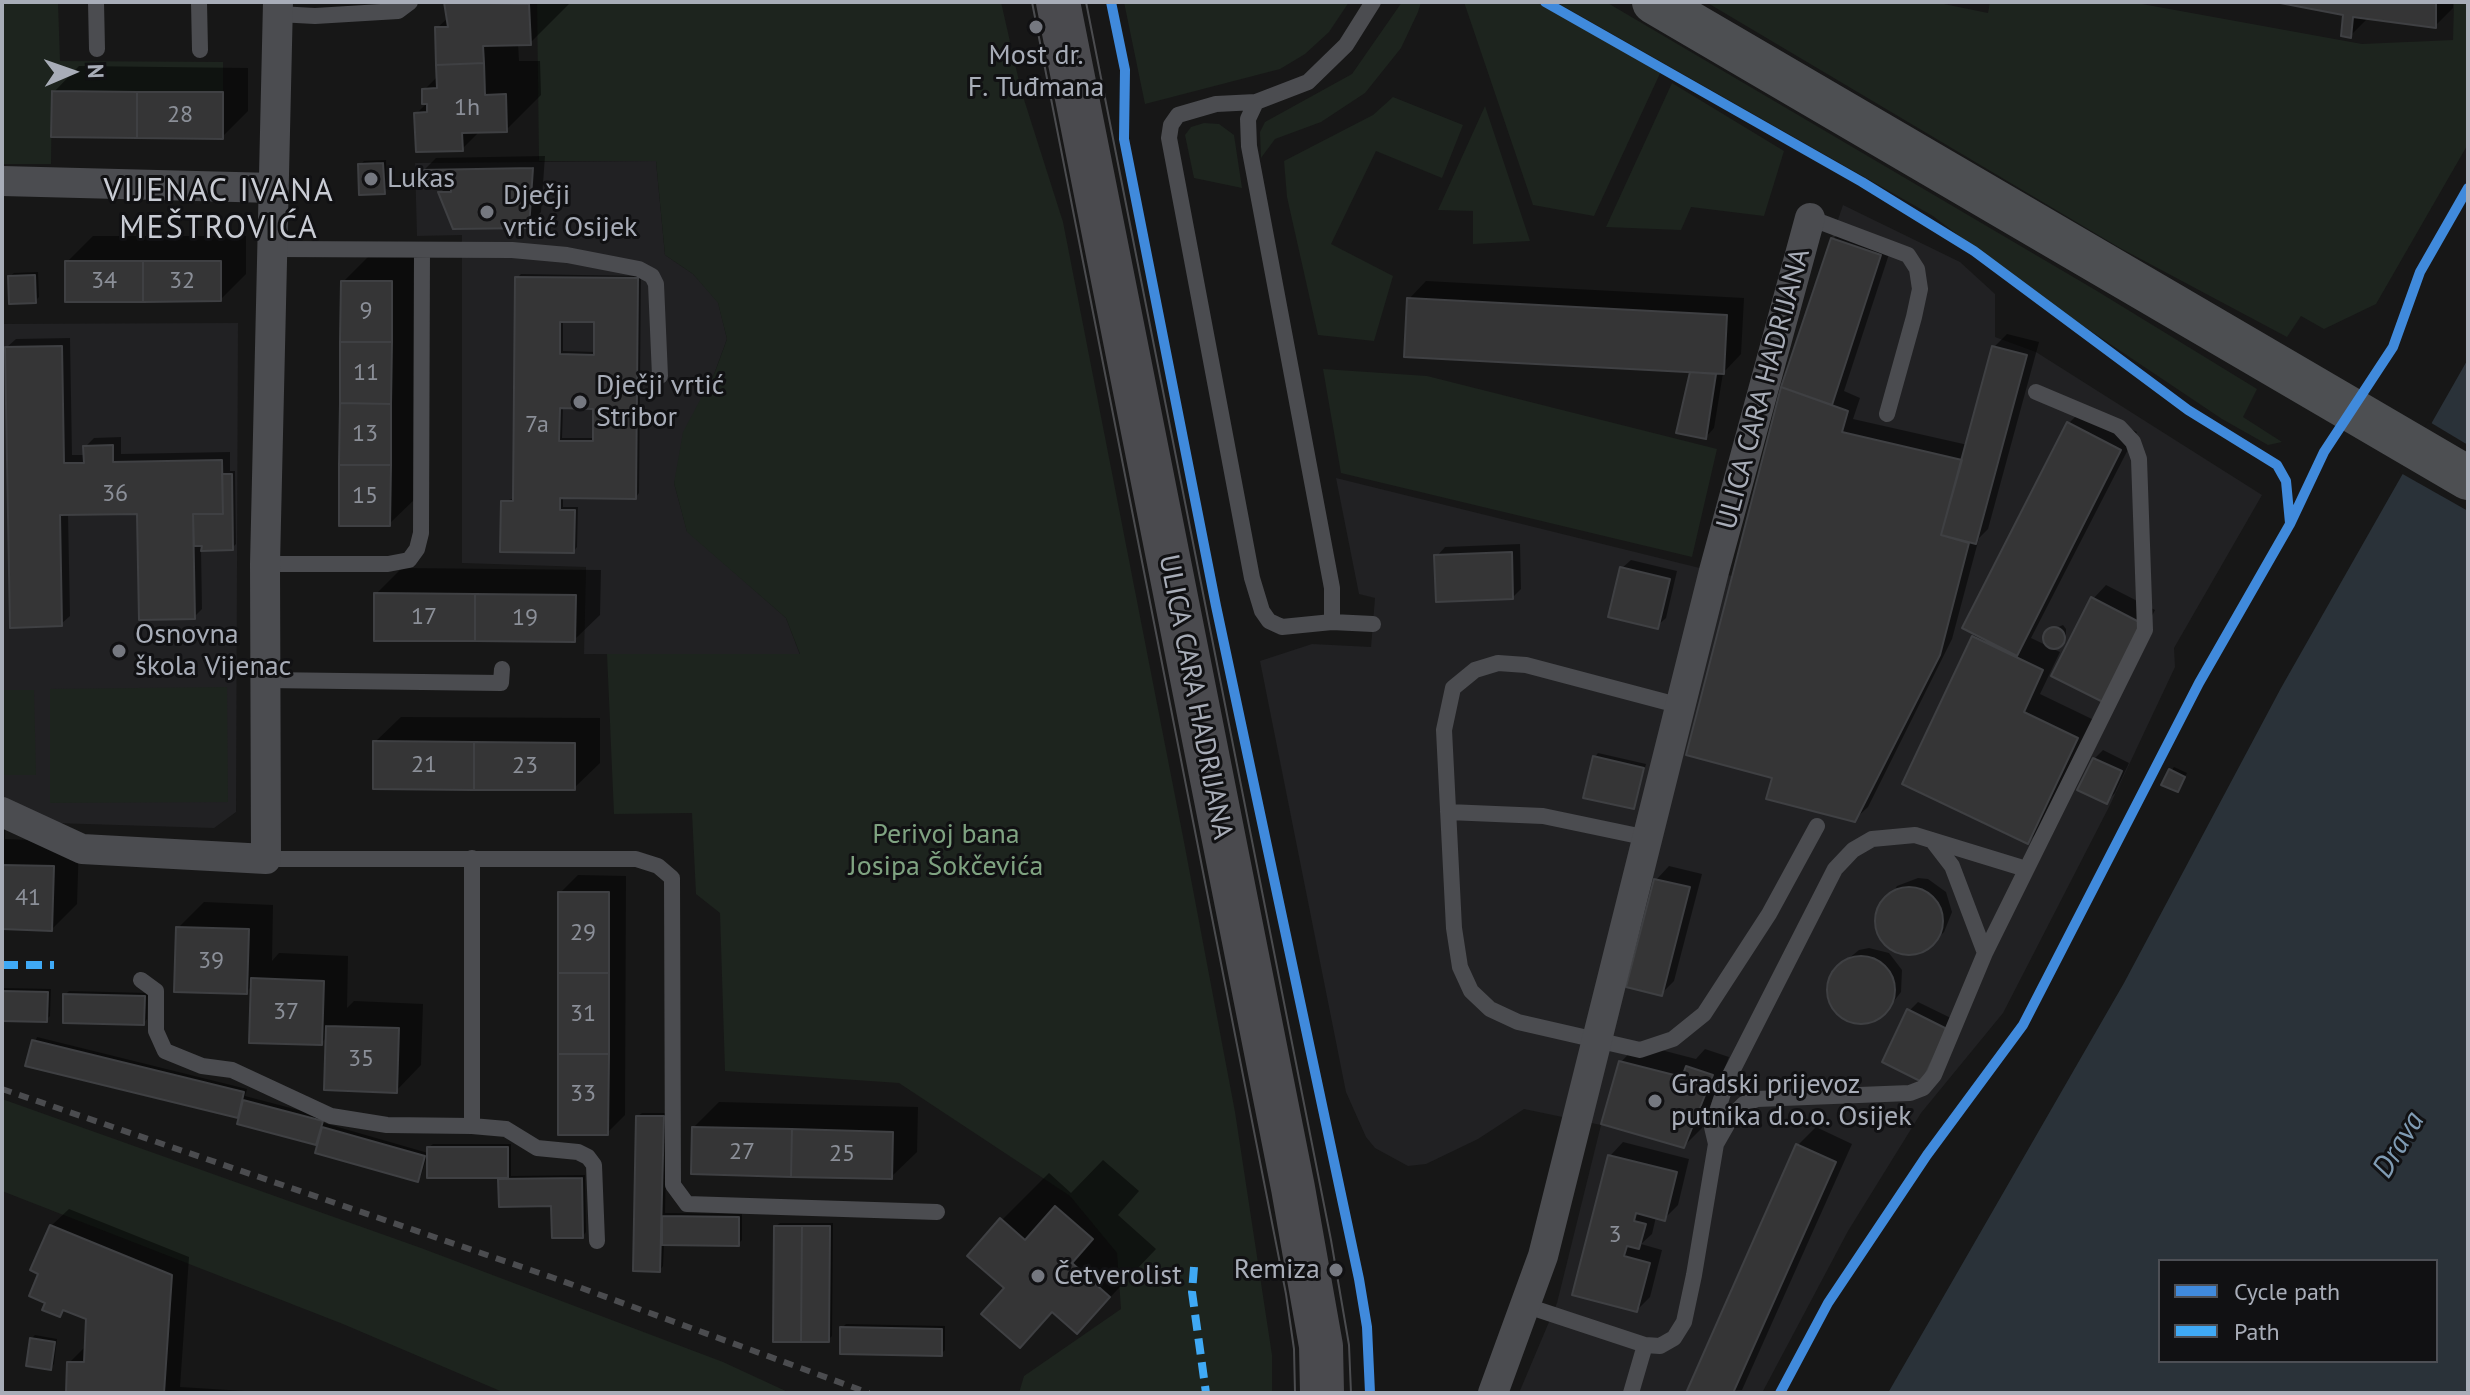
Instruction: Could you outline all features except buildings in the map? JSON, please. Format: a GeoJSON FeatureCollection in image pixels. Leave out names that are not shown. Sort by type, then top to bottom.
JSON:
{"type":"FeatureCollection","features":[{"type":"Feature","properties":{"kind":"main road","name":"ULICA CARA HADRIJANA"},"geometry":{"type":"LineString","coordinates":[[1058,2],[1293,1188],[1319,1334],[1322,1393]]}},
{"type":"Feature","properties":{"kind":"main road"},"geometry":{"type":"LineString","coordinates":[[1654,2],[2468,478]]}},
{"type":"Feature","properties":{"kind":"street"},"geometry":{"type":"LineString","coordinates":[[2,812],[82,849],[266,859],[265,564],[278,8]]}},
{"type":"Feature","properties":{"kind":"street"},"geometry":{"type":"LineString","coordinates":[[2,181],[274,188]]}},
{"type":"Feature","properties":{"kind":"street","name":"ULICA CARA HADRIJANA"},"geometry":{"type":"LineString","coordinates":[[1493,1393],[1527,1306],[1555,1214],[1681,706],[1810,218]]}},
{"type":"Feature","properties":{"kind":"lane"},"geometry":{"type":"LineString","coordinates":[[96,2],[97,49]]}},
{"type":"Feature","properties":{"kind":"lane"},"geometry":{"type":"LineString","coordinates":[[199,2],[200,50]]}},
{"type":"Feature","properties":{"kind":"lane"},"geometry":{"type":"LineString","coordinates":[[278,8],[315,16],[398,11],[410,2]]}},
{"type":"Feature","properties":{"kind":"lane"},"geometry":{"type":"LineString","coordinates":[[1373,2],[1327,67],[1308,82],[1256,102],[1216,104],[1178,115],[1171,125],[1169,138],[1252,578],[1262,611],[1269,621],[1282,627],[1332,622],[1373,624]]}},
{"type":"Feature","properties":{"kind":"lane"},"geometry":{"type":"LineString","coordinates":[[1256,102],[1248,119],[1249,146],[1332,588],[1332,622]]}},
{"type":"Feature","properties":{"kind":"lane"},"geometry":{"type":"LineString","coordinates":[[1810,218],[1908,255],[1917,269],[1920,289],[1887,414]]}},
{"type":"Feature","properties":{"kind":"lane"},"geometry":{"type":"LineString","coordinates":[[273,249],[567,255],[639,269],[652,276],[656,284],[660,376]]}},
{"type":"Feature","properties":{"kind":"lane"},"geometry":{"type":"LineString","coordinates":[[265,564],[388,564],[409,560],[417,549],[421,533],[422,250]]}},
{"type":"Feature","properties":{"kind":"lane"},"geometry":{"type":"LineString","coordinates":[[1527,1306],[1645,1345],[1660,1346],[1684,1322],[1716,1144],[1732,1116],[1744,1104],[1757,1099],[1910,1093],[1923,1088],[1934,1075],[1985,953],[2145,630],[2147,615],[2139,459],[2133,442],[2119,427],[2036,392]]}},
{"type":"Feature","properties":{"kind":"lane"},"geometry":{"type":"LineString","coordinates":[[1681,706],[1526,665],[1498,663],[1475,670],[1453,688],[1444,730],[1454,928],[1460,967],[1471,991],[1490,1009],[1518,1022],[1650,1049],[1673,1039],[1696,1021],[1769,914],[1817,826]]}},
{"type":"Feature","properties":{"kind":"lane"},"geometry":{"type":"LineString","coordinates":[[265,680],[501,683],[502,669]]}},
{"type":"Feature","properties":{"kind":"lane"},"geometry":{"type":"LineString","coordinates":[[1448,812],[1543,816],[1648,838]]}},
{"type":"Feature","properties":{"kind":"lane"},"geometry":{"type":"LineString","coordinates":[[1716,1144],[1712,1127],[1727,1081],[1835,869],[1853,850],[1872,839],[1895,834],[1930,839],[2026,869]]}},
{"type":"Feature","properties":{"kind":"lane"},"geometry":{"type":"LineString","coordinates":[[1930,839],[1952,866],[1985,953]]}},
{"type":"Feature","properties":{"kind":"lane"},"geometry":{"type":"LineString","coordinates":[[472,858],[472,1126]]}},
{"type":"Feature","properties":{"kind":"lane"},"geometry":{"type":"LineString","coordinates":[[266,859],[636,859],[658,866],[672,878],[673,1185],[687,1204],[937,1212]]}},
{"type":"Feature","properties":{"kind":"lane"},"geometry":{"type":"LineString","coordinates":[[141,980],[156,991],[156,1031],[165,1051],[202,1066],[232,1070],[331,1116],[387,1125],[506,1129],[537,1148],[578,1152],[588,1157],[594,1165],[597,1241]]}},
{"type":"Feature","properties":{"kind":"lane"},"geometry":{"type":"LineString","coordinates":[[1509,1393],[1512,1343]]}},
{"type":"Feature","properties":{"kind":"lane"},"geometry":{"type":"LineString","coordinates":[[1631,1393],[1645,1345]]}},
{"type":"Feature","properties":{"kind":"shaded area","name":"Dječji vrtić Stribor"},"geometry":{"type":"Polygon","coordinates":[[[656,161],[665,255],[693,274],[718,302],[727,339],[674,483],[687,531],[786,618],[800,655],[584,654],[586,567],[462,563],[462,235],[417,236],[415,163],[656,161]]]}},
{"type":"Feature","properties":{"kind":"shaded area"},"geometry":{"type":"Polygon","coordinates":[[[1843,205],[1960,262],[1995,294],[1995,337],[2036,352],[2262,495],[2174,648],[2175,667],[2110,805],[2003,1013],[1921,1113],[1848,1231],[1762,1393],[1519,1393],[1557,1303],[1601,1125],[1524,1109],[1478,1139],[1426,1164],[1408,1166],[1375,1148],[1366,1137],[1346,1092],[1260,661],[1312,644],[1371,647],[1375,598],[1359,594],[1336,478],[1732,576],[1781,387],[1843,205]]]}},
{"type":"Feature","properties":{"kind":"shaded area","name":"Osnovna škola Vijenac"},"geometry":{"type":"Polygon","coordinates":[[[238,323],[236,812],[214,828],[54,823],[2,799],[2,324],[238,323]]]}},
{"type":"Feature","properties":{"kind":"green space"},"geometry":{"type":"Polygon","coordinates":[[[2,2],[58,2],[60,61],[223,62],[223,92],[52,91],[51,164],[2,164],[2,2]]]}},
{"type":"Feature","properties":{"kind":"green space","name":"Perivoj bana Josipa Šokčevića"},"geometry":{"type":"Polygon","coordinates":[[[537,2],[1001,2],[1021,90],[1063,222],[1184,842],[1235,1112],[1272,1355],[1272,1393],[1019,1393],[1024,1376],[1121,1309],[1117,1253],[1070,1196],[899,1083],[725,1071],[720,913],[696,894],[692,813],[614,814],[607,654],[800,654],[786,618],[687,532],[674,483],[683,432],[715,372],[727,339],[718,303],[693,274],[665,255],[656,161],[539,161],[537,2]]]}},
{"type":"Feature","properties":{"kind":"green space"},"geometry":{"type":"Polygon","coordinates":[[[1124,2],[1349,2],[1329,32],[1305,54],[1280,69],[1145,104],[1124,2]]]}},
{"type":"Feature","properties":{"kind":"green space"},"geometry":{"type":"Polygon","coordinates":[[[1402,2],[1421,2],[1401,48],[1365,93],[1321,122],[1275,139],[1261,158],[1260,132],[1265,122],[1352,74],[1402,2]]]}},
{"type":"Feature","properties":{"kind":"green space"},"geometry":{"type":"Polygon","coordinates":[[[1464,2],[1539,2],[1663,67],[1594,216],[1533,205],[1464,2]]]}},
{"type":"Feature","properties":{"kind":"green space"},"geometry":{"type":"Polygon","coordinates":[[[1556,2],[1606,2],[2097,291],[2257,389],[2243,417],[2282,442],[2268,445],[2222,419],[2034,293],[1933,216],[1556,2]]]}},
{"type":"Feature","properties":{"kind":"green space"},"geometry":{"type":"Polygon","coordinates":[[[1706,2],[1934,2],[1988,13],[1990,2],[2131,2],[2362,44],[2453,40],[2454,2],[2468,2],[2468,144],[2376,304],[2324,329],[2301,316],[2287,337],[2120,248],[1706,2]]]}},
{"type":"Feature","properties":{"kind":"green space"},"geometry":{"type":"Polygon","coordinates":[[[1672,83],[1784,151],[1764,216],[1691,207],[1681,230],[1606,227],[1672,83]]]}},
{"type":"Feature","properties":{"kind":"green space"},"geometry":{"type":"Polygon","coordinates":[[[1393,97],[1463,125],[1442,178],[1376,151],[1331,244],[1393,276],[1374,341],[1318,335],[1287,197],[1284,161],[1373,115],[1393,97]]]}},
{"type":"Feature","properties":{"kind":"green space"},"geometry":{"type":"Polygon","coordinates":[[[1485,106],[1530,241],[1473,244],[1473,211],[1438,210],[1485,106]]]}},
{"type":"Feature","properties":{"kind":"green space"},"geometry":{"type":"Polygon","coordinates":[[[1204,123],[1219,124],[1234,135],[1242,188],[1194,178],[1185,135],[1191,127],[1204,123]]]}},
{"type":"Feature","properties":{"kind":"green space"},"geometry":{"type":"Polygon","coordinates":[[[1323,369],[1427,376],[1717,449],[1692,557],[1341,473],[1323,369]]]}},
{"type":"Feature","properties":{"kind":"green space"},"geometry":{"type":"Polygon","coordinates":[[[227,687],[228,802],[50,803],[50,689],[227,687]]]}},
{"type":"Feature","properties":{"kind":"green space"},"geometry":{"type":"Polygon","coordinates":[[[2,690],[34,690],[36,775],[2,775],[2,690]]]}},
{"type":"Feature","properties":{"kind":"green space"},"geometry":{"type":"Polygon","coordinates":[[[2,1099],[421,1248],[723,1362],[790,1393],[505,1393],[343,1324],[2,1191],[2,1099]]]}},
{"type":"Feature","properties":{"kind":"water","name":"Drava"},"geometry":{"type":"Polygon","coordinates":[[[2468,359],[2468,1393],[1888,1393],[2124,983],[2281,688],[2468,359]]]}},
{"type":"Feature","properties":{"kind":"pier"},"geometry":{"type":"Polygon","coordinates":[[[2428,421],[2468,445],[2468,511],[2399,472],[2428,421]]]}},
{"type":"Feature","properties":{"kind":"tram line"},"geometry":{"type":"LineString","coordinates":[[1032,2],[1286,1294],[1294,1349],[1295,1393]]}},
{"type":"Feature","properties":{"kind":"tram line"},"geometry":{"type":"LineString","coordinates":[[1086,2],[1331,1240],[1349,1345],[1351,1393]]}},
{"type":"Feature","properties":{"kind":"railway"},"geometry":{"type":"LineString","coordinates":[[2,1089],[554,1278],[869,1393]]}},
{"type":"Feature","properties":{"kind":"marked path"},"geometry":{"type":"LineString","coordinates":[[2,965],[54,965]]}},
{"type":"Feature","properties":{"kind":"marked path"},"geometry":{"type":"LineString","coordinates":[[1194,1267],[1192,1292],[1206,1393]]}},
{"type":"Feature","properties":{"kind":"cycle path"},"geometry":{"type":"LineString","coordinates":[[1111,2],[1125,70],[1124,139],[1216,606],[1359,1279],[1367,1327],[1370,1393]]}},
{"type":"Feature","properties":{"kind":"cycle path"},"geometry":{"type":"LineString","coordinates":[[1545,2],[1862,182],[1974,251],[2188,410],[2277,465],[2286,481],[2290,523]]}},
{"type":"Feature","properties":{"kind":"cycle path"},"geometry":{"type":"LineString","coordinates":[[1780,1393],[1828,1303],[1927,1155],[2023,1025],[2199,683],[2290,524],[2324,452],[2393,347],[2420,272],[2468,188]]}},
{"type":"Feature","properties":{"kind":"place","name":"Most dr. F. Tuđmana"},"geometry":{"type":"Point","coordinates":[1036,27]}},
{"type":"Feature","properties":{"kind":"place","name":"Lukas"},"geometry":{"type":"Point","coordinates":[371,179]}},
{"type":"Feature","properties":{"kind":"place","name":"Dječji vrtić Osijek"},"geometry":{"type":"Point","coordinates":[487,212]}},
{"type":"Feature","properties":{"kind":"place","name":"Dječji vrtić Stribor"},"geometry":{"type":"Point","coordinates":[580,402]}},
{"type":"Feature","properties":{"kind":"place","name":"Osnovna škola Vijenac"},"geometry":{"type":"Point","coordinates":[119,651]}},
{"type":"Feature","properties":{"kind":"place","name":"Gradski prijevoz putnika d.o.o. Osijek"},"geometry":{"type":"Point","coordinates":[1655,1101]}},
{"type":"Feature","properties":{"kind":"place","name":"Remiza"},"geometry":{"type":"Point","coordinates":[1336,1270]}},
{"type":"Feature","properties":{"kind":"place","name":"Četverolist"},"geometry":{"type":"Point","coordinates":[1038,1276]}},
{"type":"Feature","properties":{"kind":"district","name":"VIJENAC IVANA MEŠTROVIĆA"},"geometry":{"type":"Point","coordinates":[219,210]}}]}
